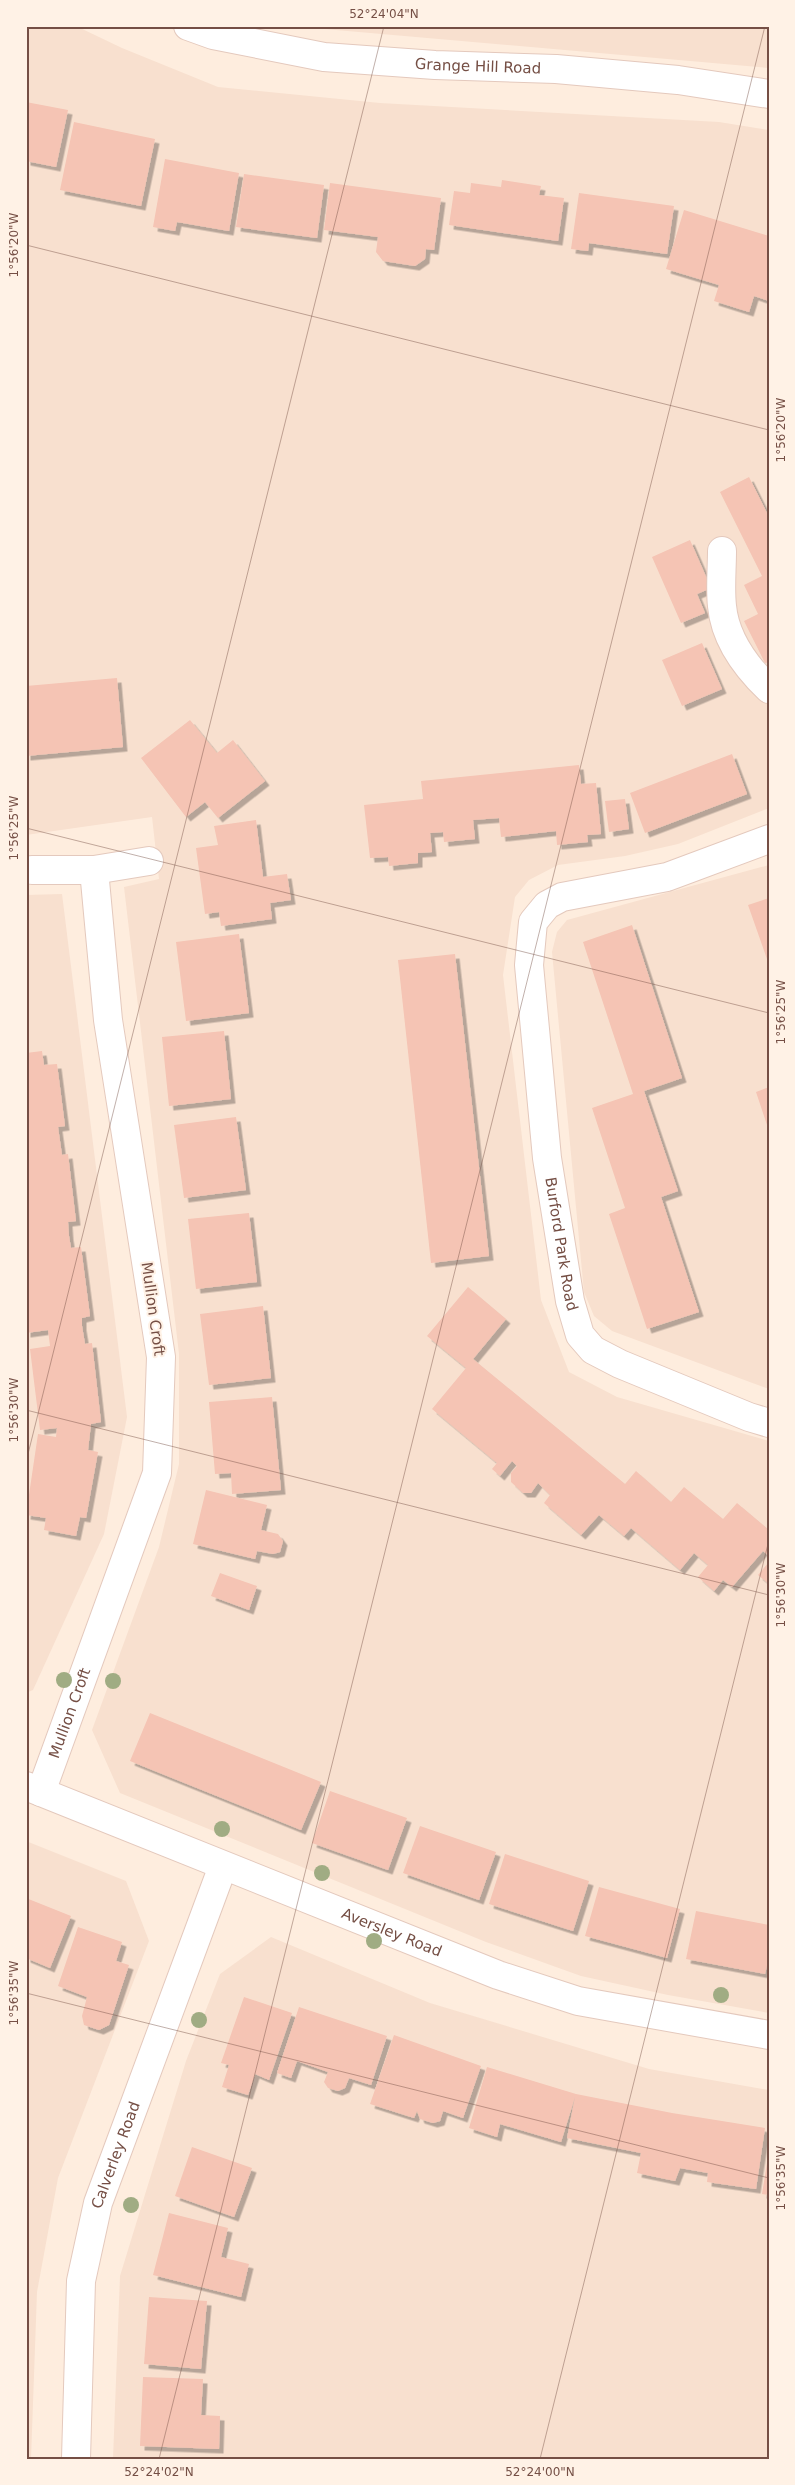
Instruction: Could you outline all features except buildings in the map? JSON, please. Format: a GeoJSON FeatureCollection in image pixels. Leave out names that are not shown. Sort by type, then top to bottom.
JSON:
{"type":"FeatureCollection","features":[{"type":"Feature","properties":{"kind":"street","name":"Grange Hill Road"},"geometry":{"type":"LineString","coordinates":[[188,26],[213,35],[324,56],[435,65],[556,70],[678,80],[769,94]]}},
{"type":"Feature","properties":{"kind":"street"},"geometry":{"type":"LineString","coordinates":[[722,551],[722,607],[732,642],[752,672],[769,689]]}},
{"type":"Feature","properties":{"kind":"street","name":"Burford Park Road"},"geometry":{"type":"LineString","coordinates":[[769,838],[667,877],[562,896],[547,904],[533,922],[529,965],[547,1158],[570,1301],[580,1335],[593,1350],[620,1364],[749,1417],[769,1423]]}},
{"type":"Feature","properties":{"kind":"street"},"geometry":{"type":"LineString","coordinates":[[32,870],[94,870],[149,861]]}},
{"type":"Feature","properties":{"kind":"street","name":"Mullion Croft"},"geometry":{"type":"LineString","coordinates":[[34,1789],[156,1473],[162,1357],[108,1020],[94,870]]}},
{"type":"Feature","properties":{"kind":"street","name":"Aversley Road"},"geometry":{"type":"LineString","coordinates":[[34,1789],[222,1866],[498,1975],[578,2002],[769,2035]]}},
{"type":"Feature","properties":{"kind":"street","name":"Calverley Road"},"geometry":{"type":"LineString","coordinates":[[76,2459],[81,2280],[98,2203],[222,1866]]}},
{"type":"Feature","properties":{"kind":"shaded area"},"geometry":{"type":"Polygon","coordinates":[[[26,26],[76,26],[122,48],[218,87],[380,103],[719,122],[769,130],[769,808],[678,844],[625,856],[558,865],[529,880],[515,897],[503,975],[541,1300],[569,1372],[617,1397],[769,1441],[769,2013],[668,1995],[581,1976],[486,1942],[120,1793],[92,1730],[159,1547],[179,1464],[179,1354],[124,887],[159,879],[152,817],[26,835],[26,26]]]}},
{"type":"Feature","properties":{"kind":"shaded area"},"geometry":{"type":"Polygon","coordinates":[[[306,26],[769,26],[769,68],[313,28],[306,26]]]}},
{"type":"Feature","properties":{"kind":"shaded area"},"geometry":{"type":"Polygon","coordinates":[[[769,865],[769,1389],[612,1331],[594,1316],[584,1292],[552,952],[557,932],[567,920],[769,865]]]}},
{"type":"Feature","properties":{"kind":"shaded area"},"geometry":{"type":"Polygon","coordinates":[[[62,894],[127,1417],[104,1534],[33,1690],[26,1693],[26,895],[62,894]]]}},
{"type":"Feature","properties":{"kind":"shaded area"},"geometry":{"type":"Polygon","coordinates":[[[26,1841],[126,1881],[149,1941],[58,2178],[37,2292],[31,2459],[26,2459],[26,1841]]]}},
{"type":"Feature","properties":{"kind":"shaded area"},"geometry":{"type":"Polygon","coordinates":[[[271,1937],[430,2003],[649,2069],[769,2090],[769,2459],[113,2459],[120,2276],[186,2061],[220,1974],[271,1937]]]}}]}
